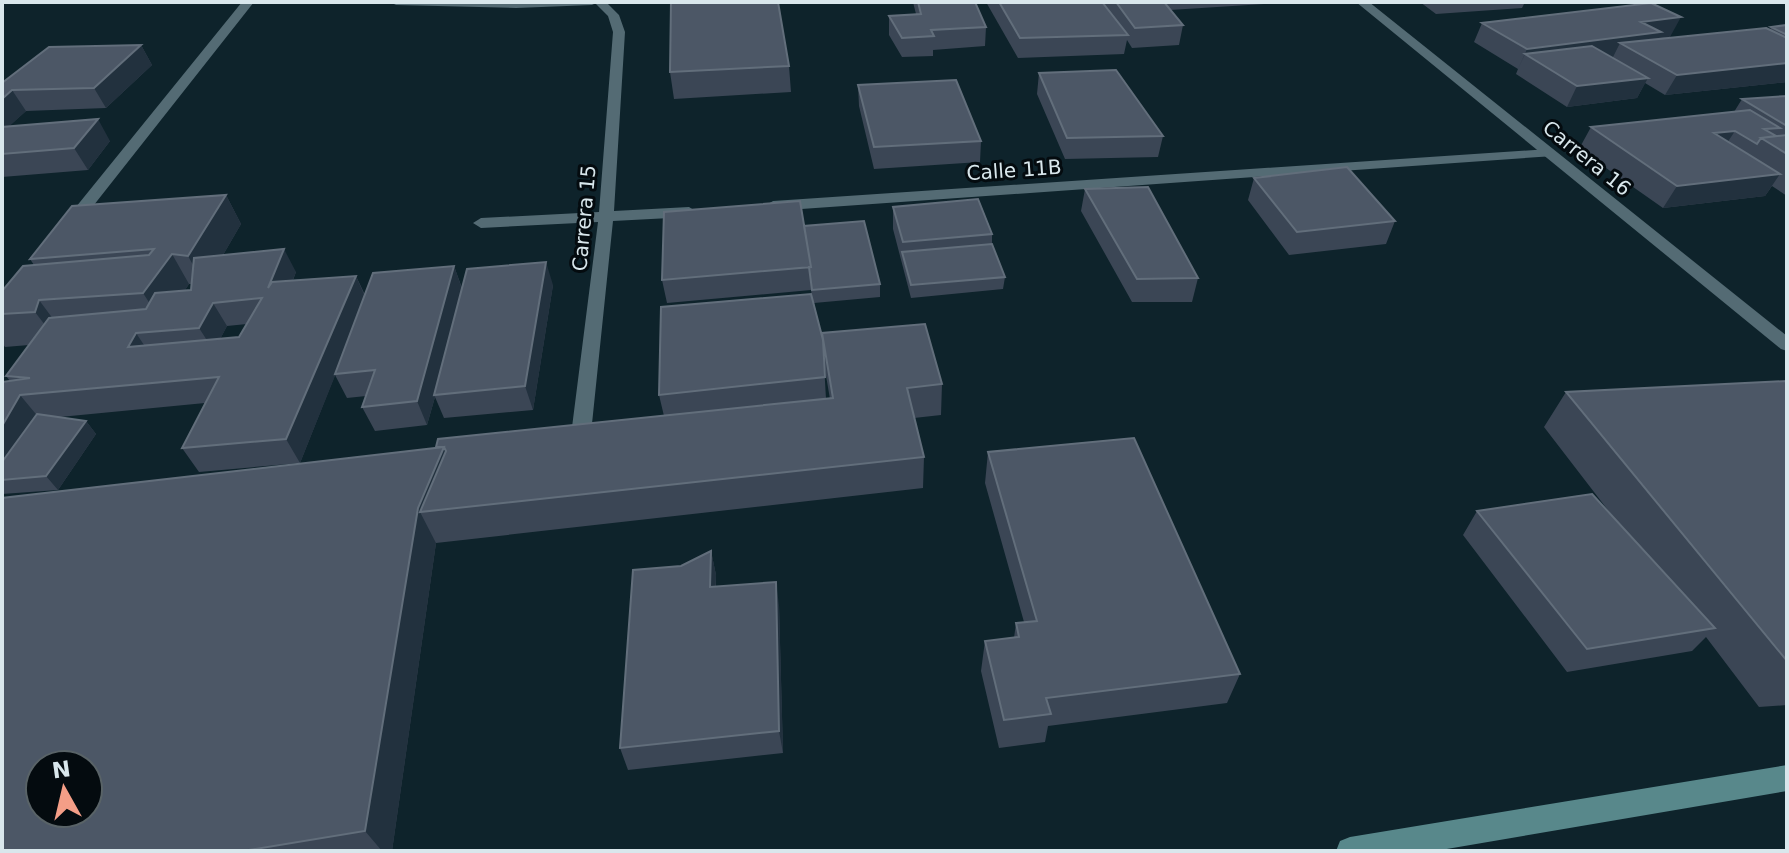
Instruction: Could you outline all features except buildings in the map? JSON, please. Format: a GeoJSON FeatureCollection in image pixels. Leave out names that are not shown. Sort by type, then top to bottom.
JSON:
{"type":"FeatureCollection","features":[{"type":"Feature","properties":{"kind":"main road"},"geometry":{"type":"LineString","coordinates":[[1350,851],[1787,778]]}},
{"type":"Feature","properties":{"kind":"street"},"geometry":{"type":"LineString","coordinates":[[61,237],[248,2]]}},
{"type":"Feature","properties":{"kind":"street"},"geometry":{"type":"LineString","coordinates":[[396,2],[516,5],[592,2]]}},
{"type":"Feature","properties":{"kind":"street","name":"Carrera 15"},"geometry":{"type":"LineString","coordinates":[[580,443],[606,217],[619,32],[613,15],[600,2]]}},
{"type":"Feature","properties":{"kind":"street","name":"Carrera 16"},"geometry":{"type":"LineString","coordinates":[[1362,2],[1787,345]]}},
{"type":"Feature","properties":{"kind":"street","name":"Calle 11B"},"geometry":{"type":"LineString","coordinates":[[763,207],[1549,153]]}},
{"type":"Feature","properties":{"kind":"street"},"geometry":{"type":"LineString","coordinates":[[481,223],[700,211]]}}]}
